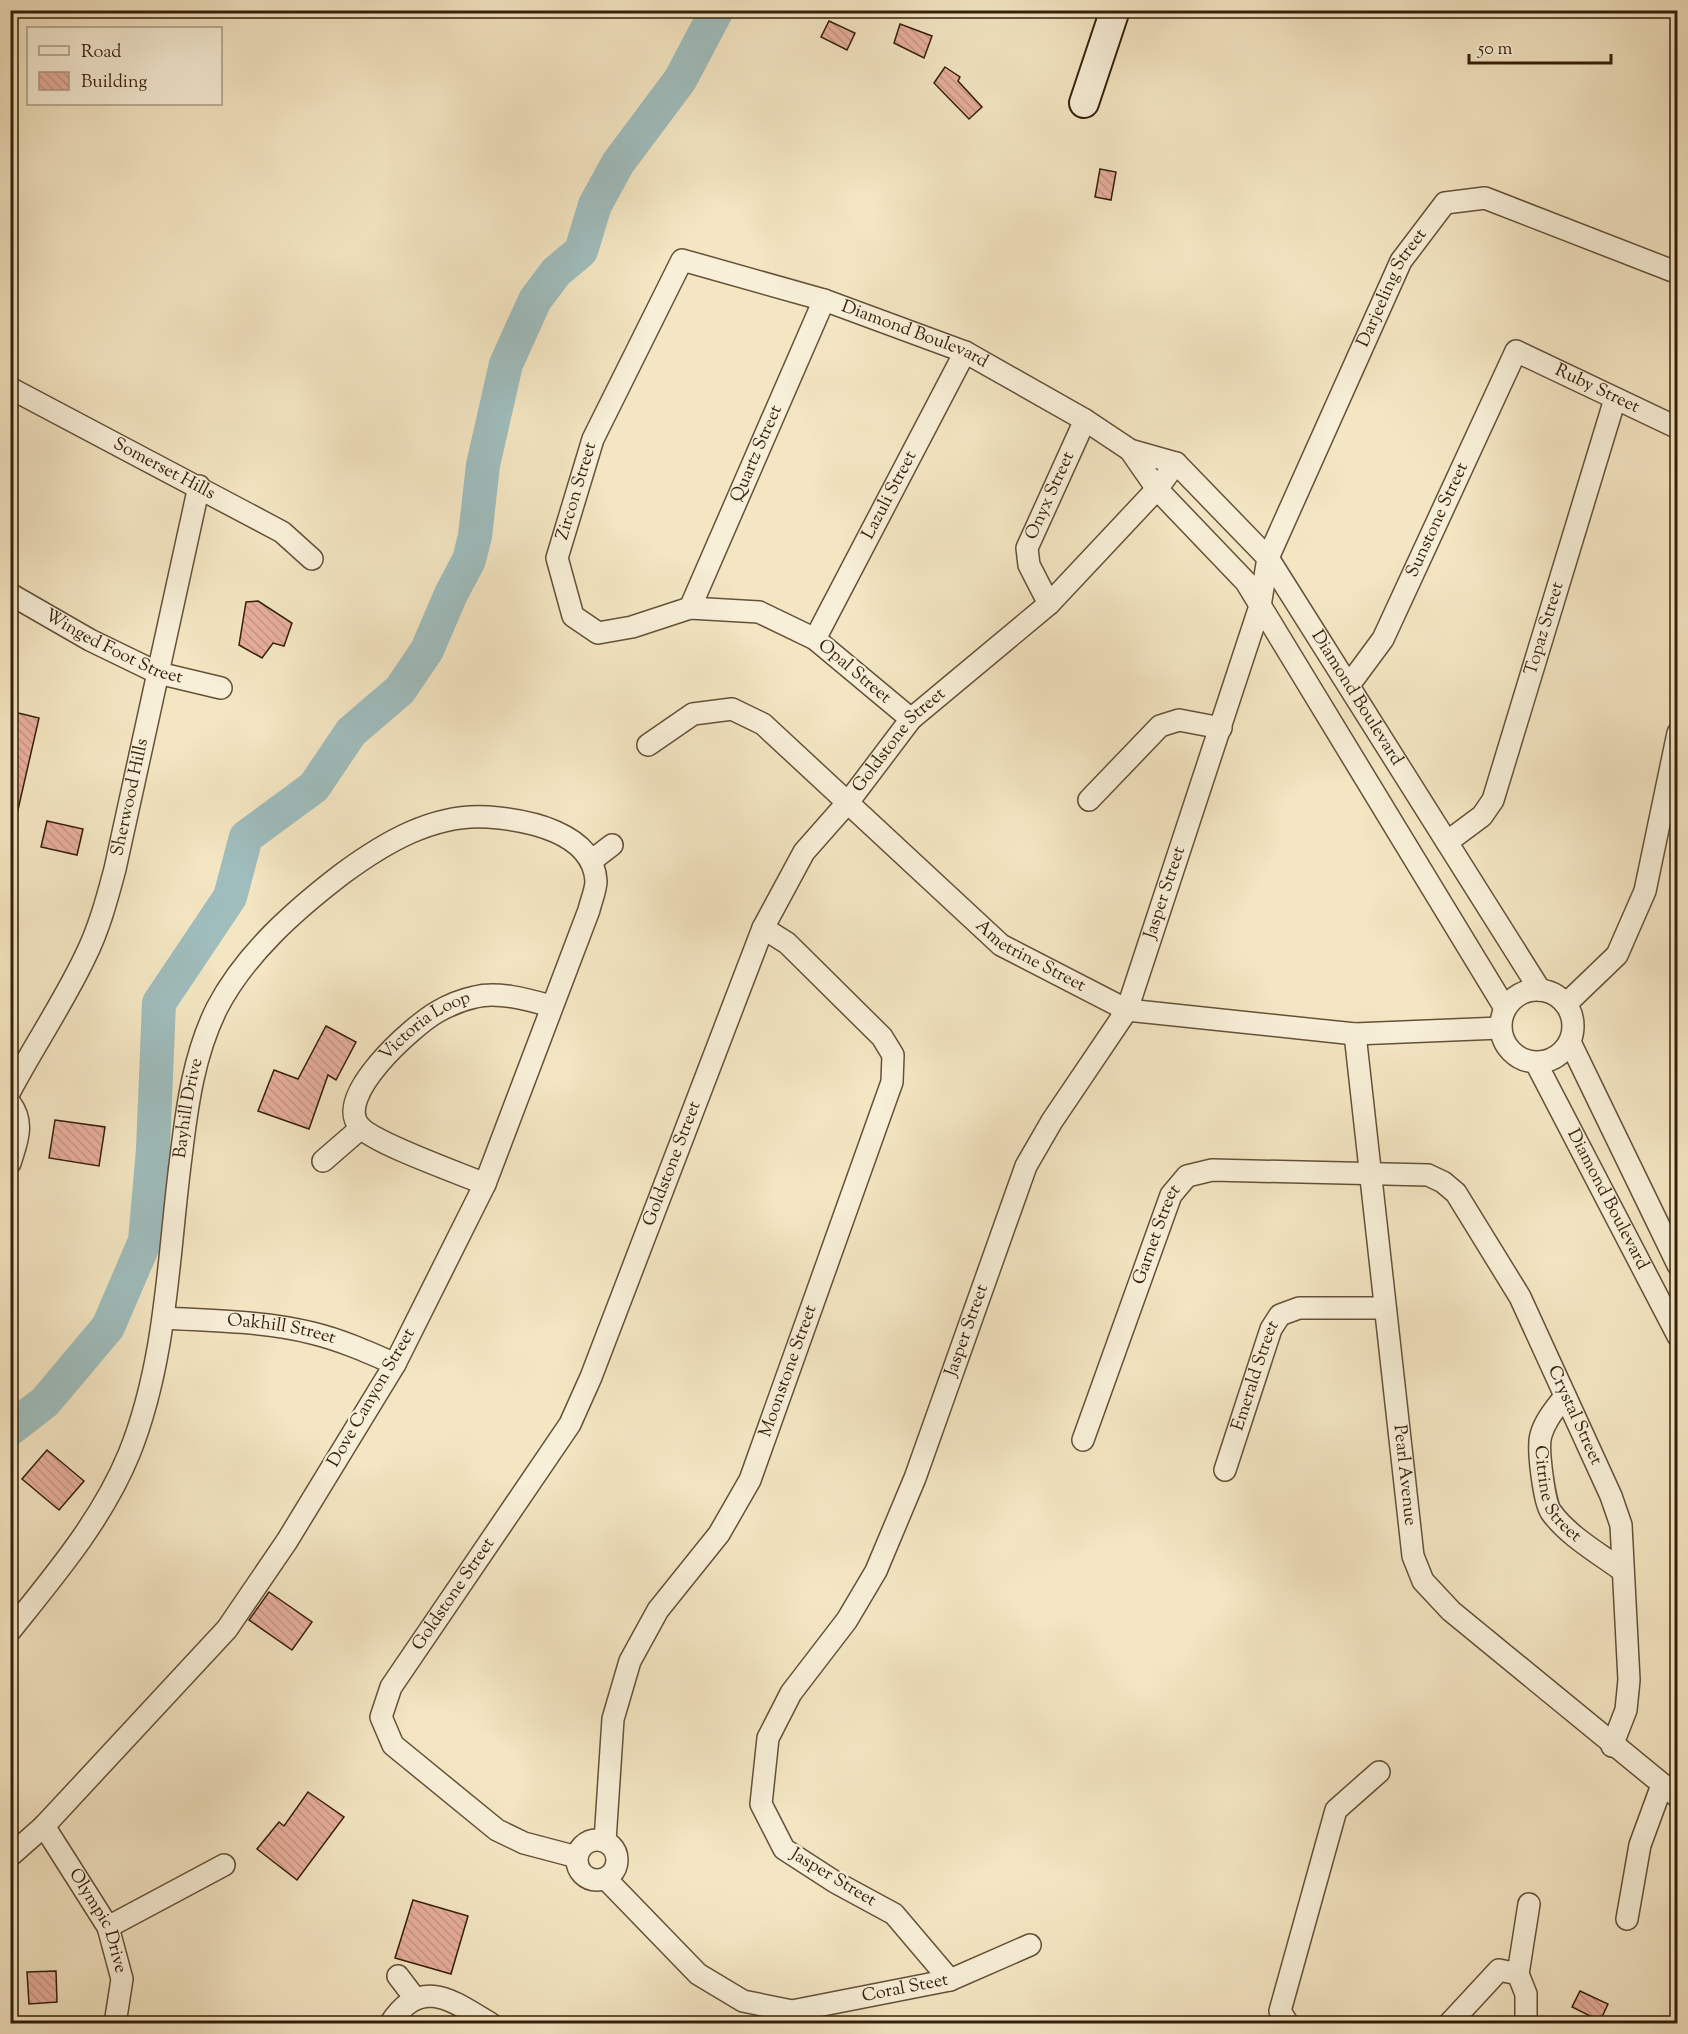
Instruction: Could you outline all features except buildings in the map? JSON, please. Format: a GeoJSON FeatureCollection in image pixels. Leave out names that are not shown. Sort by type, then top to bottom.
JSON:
{"type":"FeatureCollection","features":[{"type":"Feature","properties":{"kind":"street"},"geometry":{"type":"LineString","coordinates":[[1084,103],[1114,10]]}},
{"type":"Feature","properties":{"kind":"street","name":"Darjeeling Street"},"geometry":{"type":"LineString","coordinates":[[1260,606],[1268,558],[1401,261],[1445,203],[1485,198],[1677,273]]}},
{"type":"Feature","properties":{"kind":"street","name":"Diamond Boulevard"},"geometry":{"type":"LineString","coordinates":[[682,260],[824,300],[965,352],[1085,420],[1130,450],[1176,463],[1268,558],[1540,990]]}},
{"type":"Feature","properties":{"kind":"street","name":"Zircon Street"},"geometry":{"type":"LineString","coordinates":[[682,260],[593,439],[556,558],[573,616],[598,633],[632,627],[690,608]]}},
{"type":"Feature","properties":{"kind":"street","name":"Quartz Street"},"geometry":{"type":"LineString","coordinates":[[690,608],[824,300]]}},
{"type":"Feature","properties":{"kind":"street","name":"Ruby Street"},"geometry":{"type":"LineString","coordinates":[[1516,351],[1677,428]]}},
{"type":"Feature","properties":{"kind":"street","name":"Sunstone Street"},"geometry":{"type":"LineString","coordinates":[[1349,685],[1383,639],[1516,351]]}},
{"type":"Feature","properties":{"kind":"street","name":"Lazuli Street"},"geometry":{"type":"LineString","coordinates":[[815,639],[965,352]]}},
{"type":"Feature","properties":{"kind":"street","name":"Somerset Hills"},"geometry":{"type":"LineString","coordinates":[[10,388],[282,532],[312,559]]}},
{"type":"Feature","properties":{"kind":"street","name":"Topaz Street"},"geometry":{"type":"LineString","coordinates":[[1447,842],[1482,816],[1493,800],[1615,399]]}},
{"type":"Feature","properties":{"kind":"street","name":"Onyx Street"},"geometry":{"type":"LineString","coordinates":[[1049,604],[1029,565],[1027,548],[1085,420]]}},
{"type":"Feature","properties":{"kind":"street","name":"Diamond Boulevard"},"geometry":{"type":"LineString","coordinates":[[1130,450],[1157,489],[1246,582],[1502,1018]]}},
{"type":"Feature","properties":{"kind":"street","name":"Goldstone Street"},"geometry":{"type":"LineString","coordinates":[[576,1857],[524,1843],[497,1830],[393,1745],[381,1717],[391,1687],[570,1424],[591,1377],[764,928],[804,852],[849,801],[911,719],[1049,604],[1157,489],[1176,463]]}},
{"type":"Feature","properties":{"kind":"street","name":"Sherwood Hills"},"geometry":{"type":"LineString","coordinates":[[10,1091],[70,986],[100,922],[115,869],[198,486]]}},
{"type":"Feature","properties":{"kind":"street","name":"Winged Foot Street"},"geometry":{"type":"LineString","coordinates":[[10,594],[90,640],[158,673],[221,688]]}},
{"type":"Feature","properties":{"kind":"street","name":"Jasper Street"},"geometry":{"type":"LineString","coordinates":[[950,1980],[894,1914],[835,1882],[784,1849],[761,1804],[768,1738],[791,1693],[847,1620],[876,1571],[915,1478],[1026,1166],[1052,1120],[1127,1010],[1260,606]]}},
{"type":"Feature","properties":{"kind":"street","name":"Opal Street"},"geometry":{"type":"LineString","coordinates":[[690,608],[759,612],[815,639],[911,719]]}},
{"type":"Feature","properties":{"kind":"street","name":"Ametrine Street"},"geometry":{"type":"LineString","coordinates":[[648,745],[693,714],[732,709],[763,724],[849,801],[1001,945],[1127,1010],[1355,1034],[1502,1018]]}},
{"type":"Feature","properties":{"kind":"street"},"geometry":{"type":"LineString","coordinates":[[1089,800],[1160,726],[1179,720],[1221,728]]}},
{"type":"Feature","properties":{"kind":"street"},"geometry":{"type":"LineString","coordinates":[[1566,1004],[1617,955],[1645,891],[1677,733]]}},
{"type":"Feature","properties":{"kind":"street","name":"Bayhill Drive"},"geometry":{"type":"LineString","coordinates":[[10,1631],[56,1574],[109,1496],[129,1454],[143,1410],[164,1318],[167,1268],[184,1130],[201,1044],[218,1006],[266,942],[297,911],[360,861],[409,833],[443,820],[472,816],[499,818],[555,831],[578,843],[591,861]]}},
{"type":"Feature","properties":{"kind":"street"},"geometry":{"type":"LineString","coordinates":[[591,861],[612,845]]}},
{"type":"Feature","properties":{"kind":"street","name":"Dove Canyon Street"},"geometry":{"type":"LineString","coordinates":[[10,1856],[44,1826],[227,1629],[287,1541],[395,1364],[485,1184],[589,910],[596,882],[591,861]]}},
{"type":"Feature","properties":{"kind":"street","name":"Moonstone Street"},"geometry":{"type":"LineString","coordinates":[[605,1841],[613,1719],[630,1661],[658,1610],[719,1534],[750,1480],[892,1082],[892,1056],[882,1037],[787,943],[764,928]]}},
{"type":"Feature","properties":{"kind":"street"},"geometry":{"type":"LineString","coordinates":[[1540,990],[1559,997],[1566,1004],[1573,1023],[1570,1042],[1556,1057],[1536,1063],[1515,1056],[1507,1048],[1502,1018],[1520,994],[1540,990]]}},
{"type":"Feature","properties":{"kind":"street","name":"Victoria Loop"},"geometry":{"type":"LineString","coordinates":[[361,1128],[354,1118],[354,1102],[362,1087],[392,1050],[435,1013],[455,1002],[478,996],[525,999],[551,1006]]}},
{"type":"Feature","properties":{"kind":"street","name":"Pearl Avenue"},"geometry":{"type":"LineString","coordinates":[[1355,1034],[1413,1557],[1423,1581],[1451,1611],[1612,1746],[1670,1791]]}},
{"type":"Feature","properties":{"kind":"street","name":"Diamond Boulevard"},"geometry":{"type":"LineString","coordinates":[[1570,1042],[1677,1265]]}},
{"type":"Feature","properties":{"kind":"street","name":"Diamond Boulevard"},"geometry":{"type":"LineString","coordinates":[[1536,1063],[1677,1336]]}},
{"type":"Feature","properties":{"kind":"street"},"geometry":{"type":"LineString","coordinates":[[10,1103],[18,1112],[20,1131],[10,1163]]}},
{"type":"Feature","properties":{"kind":"street"},"geometry":{"type":"LineString","coordinates":[[323,1161],[361,1128],[381,1140],[485,1184]]}},
{"type":"Feature","properties":{"kind":"street","name":"Garnet Street"},"geometry":{"type":"LineString","coordinates":[[1083,1440],[1171,1195],[1187,1176],[1212,1170],[1370,1173]]}},
{"type":"Feature","properties":{"kind":"street","name":"Crystal Street"},"geometry":{"type":"LineString","coordinates":[[1370,1173],[1428,1175],[1443,1182],[1456,1193],[1520,1297],[1611,1496],[1621,1526],[1629,1680],[1626,1710],[1612,1746]]}},
{"type":"Feature","properties":{"kind":"street","name":"Emerald Street"},"geometry":{"type":"LineString","coordinates":[[1225,1470],[1270,1329],[1280,1315],[1299,1308],[1385,1308]]}},
{"type":"Feature","properties":{"kind":"street","name":"Oakhill Street"},"geometry":{"type":"LineString","coordinates":[[164,1318],[239,1323],[312,1333],[395,1364]]}},
{"type":"Feature","properties":{"kind":"street","name":"Citrine Street"},"geometry":{"type":"LineString","coordinates":[[1565,1396],[1545,1423],[1540,1437],[1546,1500],[1551,1512],[1567,1528],[1623,1572]]}},
{"type":"Feature","properties":{"kind":"street"},"geometry":{"type":"LineString","coordinates":[[1288,2024],[1280,2011],[1336,1810],[1379,1772]]}},
{"type":"Feature","properties":{"kind":"street"},"geometry":{"type":"LineString","coordinates":[[1627,1919],[1640,1845],[1670,1791]]}},
{"type":"Feature","properties":{"kind":"street","name":"Olympic Drive"},"geometry":{"type":"LineString","coordinates":[[44,1826],[108,1926],[122,1979],[115,2024]]}},
{"type":"Feature","properties":{"kind":"street"},"geometry":{"type":"LineString","coordinates":[[605,1841],[617,1855],[613,1873],[606,1879],[597,1881],[581,1874],[576,1857],[587,1842],[605,1841]]}},
{"type":"Feature","properties":{"kind":"street"},"geometry":{"type":"LineString","coordinates":[[108,1926],[224,1865]]}},
{"type":"Feature","properties":{"kind":"street","name":"Coral Steet"},"geometry":{"type":"LineString","coordinates":[[606,1879],[698,1974],[742,2001],[792,2011],[950,1980],[1030,1945]]}},
{"type":"Feature","properties":{"kind":"street"},"geometry":{"type":"LineString","coordinates":[[1526,2024],[1526,1994],[1518,1974],[1529,1904]]}},
{"type":"Feature","properties":{"kind":"street"},"geometry":{"type":"LineString","coordinates":[[1449,2024],[1499,1970],[1518,1974]]}},
{"type":"Feature","properties":{"kind":"street"},"geometry":{"type":"LineString","coordinates":[[398,1976],[414,1997]]}},
{"type":"Feature","properties":{"kind":"street"},"geometry":{"type":"LineString","coordinates":[[390,2024],[399,2010],[414,1997],[432,1995],[454,2002],[491,2024]]}},
{"type":"Feature","properties":{"kind":"waterway"},"geometry":{"type":"LineString","coordinates":[[10,1429],[45,1402],[108,1327],[145,1241],[153,1149],[159,1003],[230,897],[246,837],[314,787],[351,732],[400,690],[427,650],[451,594],[469,560],[475,536],[483,465],[506,364],[535,300],[556,272],[581,251],[595,205],[618,163],[680,80],[717,10]]}}]}
